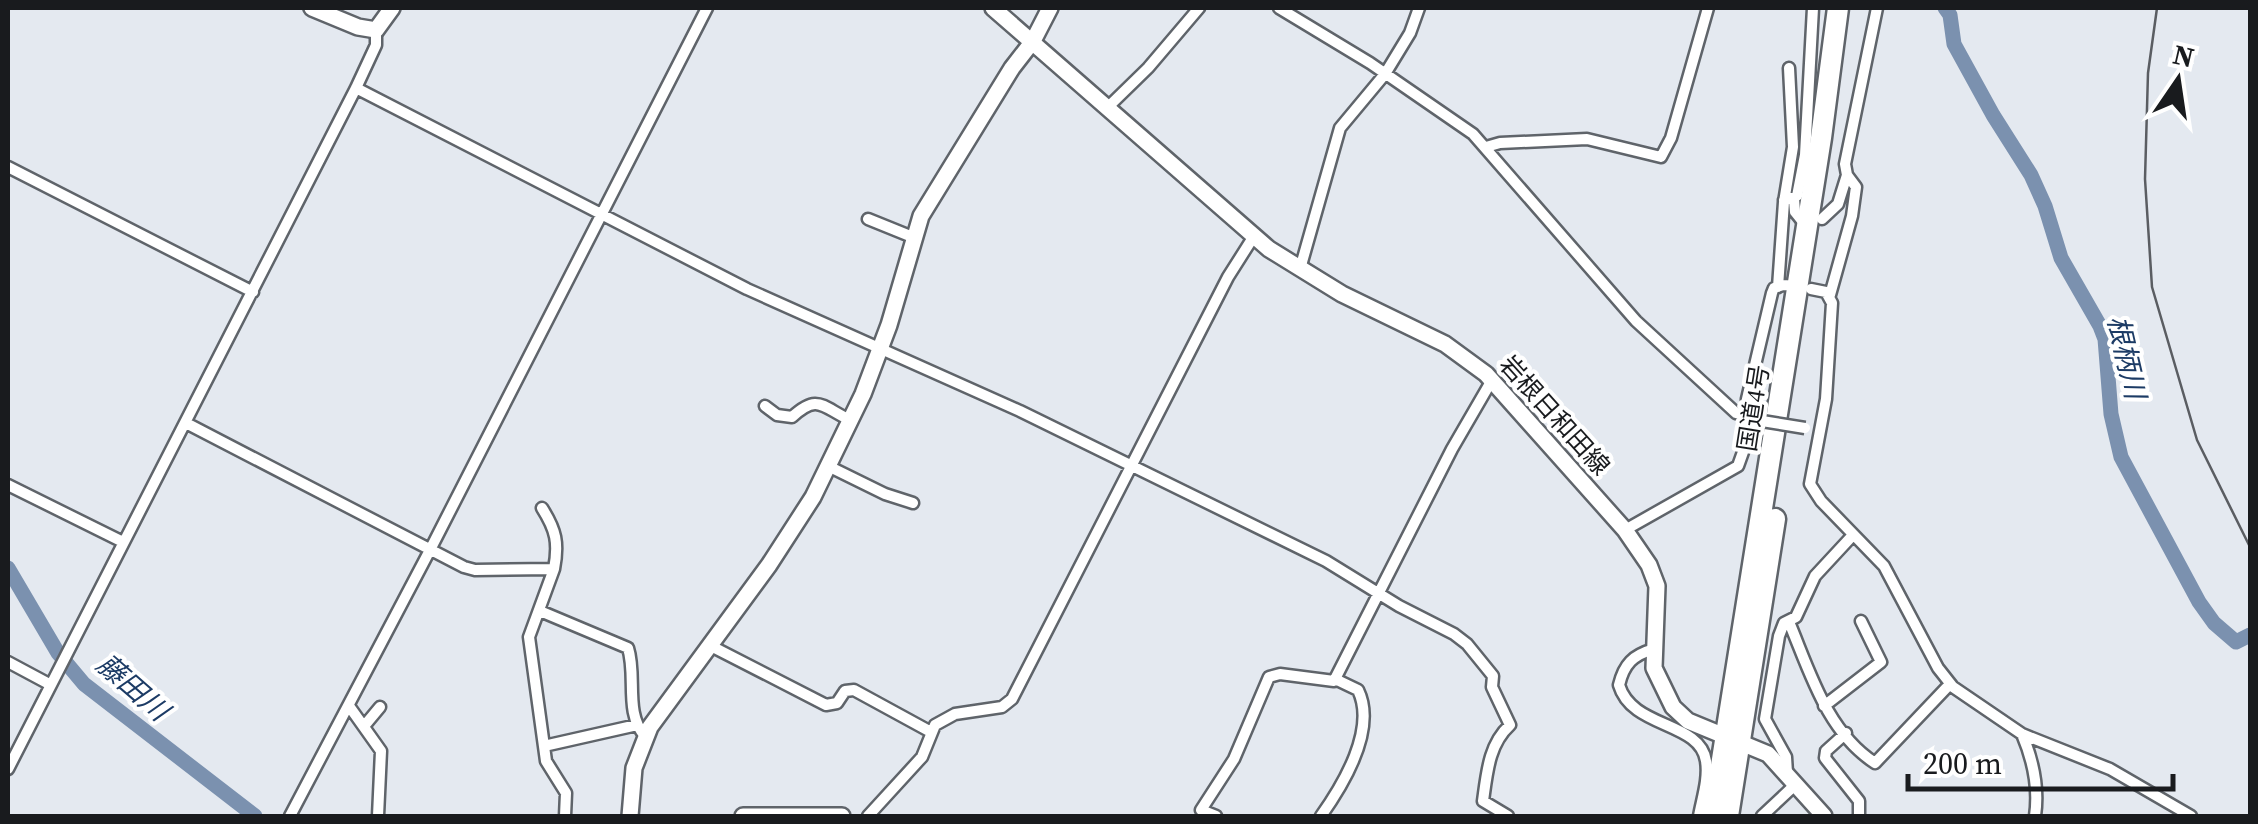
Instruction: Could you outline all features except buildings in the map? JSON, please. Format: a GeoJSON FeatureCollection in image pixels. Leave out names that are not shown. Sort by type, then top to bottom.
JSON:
{"type":"FeatureCollection","features":[{"type":"Feature","properties":{"kind":"highway","name":"国道4号"},"geometry":{"type":"LineString","coordinates":[[1815,223],[1838,8]]}},
{"type":"Feature","properties":{"kind":"highway","name":"国道4号"},"geometry":{"type":"LineString","coordinates":[[1712,816],[1732,740],[1852,8]]}},
{"type":"Feature","properties":{"kind":"highway","name":"国道4号"},"geometry":{"type":"LineString","coordinates":[[1728,816],[1732,740]]}},
{"type":"Feature","properties":{"kind":"main road"},"geometry":{"type":"LineString","coordinates":[[312,8],[358,27],[376,30],[392,8]]}},
{"type":"Feature","properties":{"kind":"main road","name":"岩根日和田線"},"geometry":{"type":"LineString","coordinates":[[993,8],[1254,236],[1342,294],[1445,344],[1492,380],[1625,530],[1649,565],[1657,586],[1654,649],[1659,684],[1673,707],[1688,721],[1768,754],[1824,816]]}},
{"type":"Feature","properties":{"kind":"main road"},"geometry":{"type":"LineString","coordinates":[[630,816],[641,730],[769,565],[813,497],[880,349],[903,286],[921,216],[1012,68],[1034,41],[1050,8]]}},
{"type":"Feature","properties":{"kind":"main road"},"geometry":{"type":"LineString","coordinates":[[743,816],[842,816]]}},
{"type":"Feature","properties":{"kind":"street"},"geometry":{"type":"LineString","coordinates":[[290,816],[707,8]]}},
{"type":"Feature","properties":{"kind":"street"},"geometry":{"type":"LineString","coordinates":[[1107,108],[1199,8]]}},
{"type":"Feature","properties":{"kind":"street"},"geometry":{"type":"LineString","coordinates":[[1279,8],[1461,124],[1486,147],[1636,321],[1693,377],[1744,418],[1821,432]]}},
{"type":"Feature","properties":{"kind":"street"},"geometry":{"type":"LineString","coordinates":[[1300,269],[1340,128],[1385,74],[1410,34],[1419,8]]}},
{"type":"Feature","properties":{"kind":"street"},"geometry":{"type":"LineString","coordinates":[[1486,147],[1580,138],[1661,157],[1671,138],[1708,8]]}},
{"type":"Feature","properties":{"kind":"street"},"geometry":{"type":"LineString","coordinates":[[1813,8],[1805,155],[1789,199],[1796,212],[1815,223],[1838,204],[1847,175]]}},
{"type":"Feature","properties":{"kind":"street"},"geometry":{"type":"LineString","coordinates":[[1625,530],[1738,466],[1743,452],[1744,418],[1772,293],[1804,289],[1852,216],[1856,186],[1844,169],[1877,8]]}},
{"type":"Feature","properties":{"kind":"street"},"geometry":{"type":"LineString","coordinates":[[8,769],[356,88],[376,45],[376,30]]}},
{"type":"Feature","properties":{"kind":"street"},"geometry":{"type":"LineString","coordinates":[[1788,68],[1793,146],[1789,199],[1826,399],[1810,484],[1821,502],[1884,566],[1950,684],[2022,734],[2110,769],[2191,816]]}},
{"type":"Feature","properties":{"kind":"street"},"geometry":{"type":"LineString","coordinates":[[356,88],[747,289],[1132,465],[1326,562],[1454,634],[1468,644],[1493,676],[1492,688],[1510,725],[1496,737],[1483,800],[1508,816]]}},
{"type":"Feature","properties":{"kind":"street"},"geometry":{"type":"LineString","coordinates":[[8,167],[253,292]]}},
{"type":"Feature","properties":{"kind":"street"},"geometry":{"type":"LineString","coordinates":[[868,219],[915,238]]}},
{"type":"Feature","properties":{"kind":"street"},"geometry":{"type":"LineString","coordinates":[[868,816],[922,757],[932,732],[943,719],[982,708],[1002,707],[1012,699],[1228,277],[1254,236]]}},
{"type":"Feature","properties":{"kind":"street"},"geometry":{"type":"LineString","coordinates":[[1216,816],[1201,810],[1234,759],[1268,677],[1280,674],[1332,682],[1335,679],[1452,449],[1492,380]]}},
{"type":"Feature","properties":{"kind":"street"},"geometry":{"type":"LineString","coordinates":[[765,406],[777,415],[792,417],[805,404],[814,403],[850,420]]}},
{"type":"Feature","properties":{"kind":"street"},"geometry":{"type":"LineString","coordinates":[[186,424],[474,570],[554,569]]}},
{"type":"Feature","properties":{"kind":"street"},"geometry":{"type":"LineString","coordinates":[[828,466],[913,503]]}},
{"type":"Feature","properties":{"kind":"street"},"geometry":{"type":"LineString","coordinates":[[8,485],[123,542]]}},
{"type":"Feature","properties":{"kind":"street"},"geometry":{"type":"LineString","coordinates":[[542,508],[555,528],[558,542],[554,569],[529,637],[548,766],[566,793],[565,816]]}},
{"type":"Feature","properties":{"kind":"street"},"geometry":{"type":"LineString","coordinates":[[1762,816],[1792,778],[1768,730],[1765,714],[1779,636],[1784,623],[1796,617],[1822,567],[1854,535]]}},
{"type":"Feature","properties":{"kind":"street"},"geometry":{"type":"LineString","coordinates":[[540,611],[628,648],[641,730],[544,746]]}},
{"type":"Feature","properties":{"kind":"street"},"geometry":{"type":"LineString","coordinates":[[1824,706],[1882,662],[1862,621]]}},
{"type":"Feature","properties":{"kind":"street"},"geometry":{"type":"LineString","coordinates":[[1789,622],[1824,706],[1870,760],[1879,762],[1950,684]]}},
{"type":"Feature","properties":{"kind":"street"},"geometry":{"type":"LineString","coordinates":[[709,645],[826,705],[838,703],[845,691],[854,690],[932,732]]}},
{"type":"Feature","properties":{"kind":"street"},"geometry":{"type":"LineString","coordinates":[[1654,649],[1634,656],[1619,685],[1630,705],[1699,746],[1706,759],[1706,777],[1699,816]]}},
{"type":"Feature","properties":{"kind":"street"},"geometry":{"type":"LineString","coordinates":[[8,662],[52,681]]}},
{"type":"Feature","properties":{"kind":"street"},"geometry":{"type":"LineString","coordinates":[[1321,816],[1348,776],[1363,716],[1358,690],[1335,679]]}},
{"type":"Feature","properties":{"kind":"street"},"geometry":{"type":"LineString","coordinates":[[349,706],[382,751],[378,816]]}},
{"type":"Feature","properties":{"kind":"street"},"geometry":{"type":"LineString","coordinates":[[364,725],[380,707]]}},
{"type":"Feature","properties":{"kind":"street"},"geometry":{"type":"LineString","coordinates":[[1846,734],[1826,751],[1825,758],[1859,801],[1859,816]]}},
{"type":"Feature","properties":{"kind":"street"},"geometry":{"type":"LineString","coordinates":[[2022,734],[2036,785],[2035,816]]}},
{"type":"Feature","properties":{"kind":"waterway","name":"根柄川"},"geometry":{"type":"LineString","coordinates":[[1945,8],[1950,15],[1954,44],[2031,175],[2061,258],[2100,326],[2105,339],[2111,414],[2121,457],[2214,623],[2236,642],[2250,635]]}},
{"type":"Feature","properties":{"kind":"waterway","name":"藤田川"},"geometry":{"type":"LineString","coordinates":[[8,568],[58,653],[84,684],[255,816]]}},
{"type":"Feature","properties":{"kind":"railway"},"geometry":{"type":"LineString","coordinates":[[2157,8],[2148,73],[2145,179],[2152,287],[2197,440],[2250,547]]}}]}
